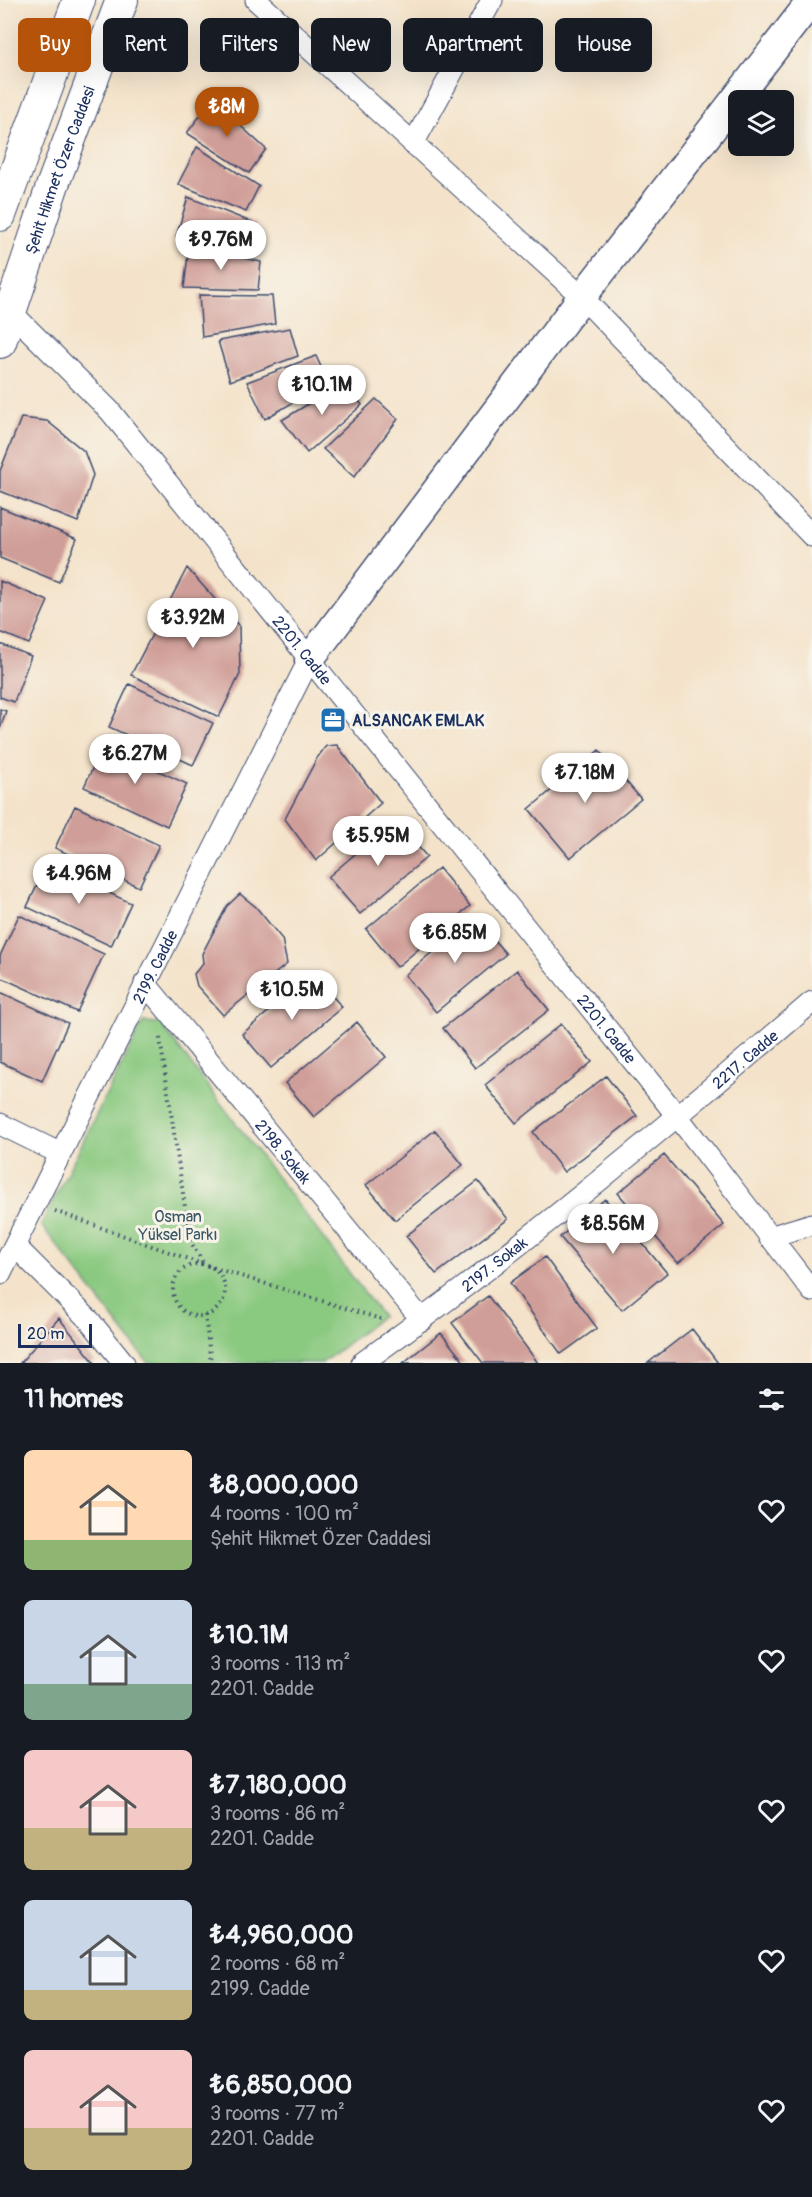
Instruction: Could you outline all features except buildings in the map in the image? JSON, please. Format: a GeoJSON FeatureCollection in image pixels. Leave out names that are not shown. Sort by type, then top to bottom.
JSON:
{"type":"FeatureCollection","features":[{"type":"Feature","properties":{"kind":"main road"},"geometry":{"type":"LineString","coordinates":[[0,215],[79,0]]}},
{"type":"Feature","properties":{"kind":"main road","name":"Şehit Hikmet Özer Caddesi"},"geometry":{"type":"LineString","coordinates":[[0,342],[6,307],[122,0]]}},
{"type":"Feature","properties":{"kind":"street"},"geometry":{"type":"LineString","coordinates":[[256,0],[582,297],[812,536]]}},
{"type":"Feature","properties":{"kind":"street"},"geometry":{"type":"LineString","coordinates":[[413,144],[492,0]]}},
{"type":"Feature","properties":{"kind":"street"},"geometry":{"type":"LineString","coordinates":[[309,660],[582,297],[812,0]]}},
{"type":"Feature","properties":{"kind":"street","name":"2201. Cadde"},"geometry":{"type":"LineString","coordinates":[[6,307],[110,411],[678,1117],[812,1291]]}},
{"type":"Feature","properties":{"kind":"street","name":"2199. Cadde"},"geometry":{"type":"LineString","coordinates":[[0,1274],[60,1153],[149,988],[309,660]]}},
{"type":"Feature","properties":{"kind":"street","name":"2198. Sokak"},"geometry":{"type":"LineString","coordinates":[[149,988],[416,1324]]}},
{"type":"Feature","properties":{"kind":"street","name":"2217. Cadde"},"geometry":{"type":"LineString","coordinates":[[678,1117],[812,1002]]}},
{"type":"Feature","properties":{"kind":"street","name":"2197. Sokak"},"geometry":{"type":"LineString","coordinates":[[362,1363],[416,1324],[678,1117]]}},
{"type":"Feature","properties":{"kind":"street"},"geometry":{"type":"LineString","coordinates":[[0,1124],[60,1153]]}},
{"type":"Feature","properties":{"kind":"street"},"geometry":{"type":"LineString","coordinates":[[769,1237],[812,1224]]}},
{"type":"Feature","properties":{"kind":"street"},"geometry":{"type":"LineString","coordinates":[[15,1246],[90,1321],[124,1363]]}},
{"type":"Feature","properties":{"kind":"path"},"geometry":{"type":"LineString","coordinates":[[149,988],[190,1241],[205,1265],[219,1274],[225,1289],[220,1305],[205,1315],[188,1314],[176,1302],[173,1286],[181,1271],[196,1264],[205,1265]]}},
{"type":"Feature","properties":{"kind":"path"},"geometry":{"type":"LineString","coordinates":[[35,1203],[205,1265],[416,1324]]}},
{"type":"Feature","properties":{"kind":"path"},"geometry":{"type":"LineString","coordinates":[[205,1315],[211,1363]]}},
{"type":"Feature","properties":{"kind":"green space","name":"Osman Yüksel Parkı"},"geometry":{"type":"Polygon","coordinates":[[[143,1022],[160,1023],[382,1316],[322,1363],[148,1363],[41,1225],[143,1022]]]}},
{"type":"Feature","properties":{"kind":"place","name":"ALSANCAK EMLAK"},"geometry":{"type":"Point","coordinates":[333,720]}}]}
